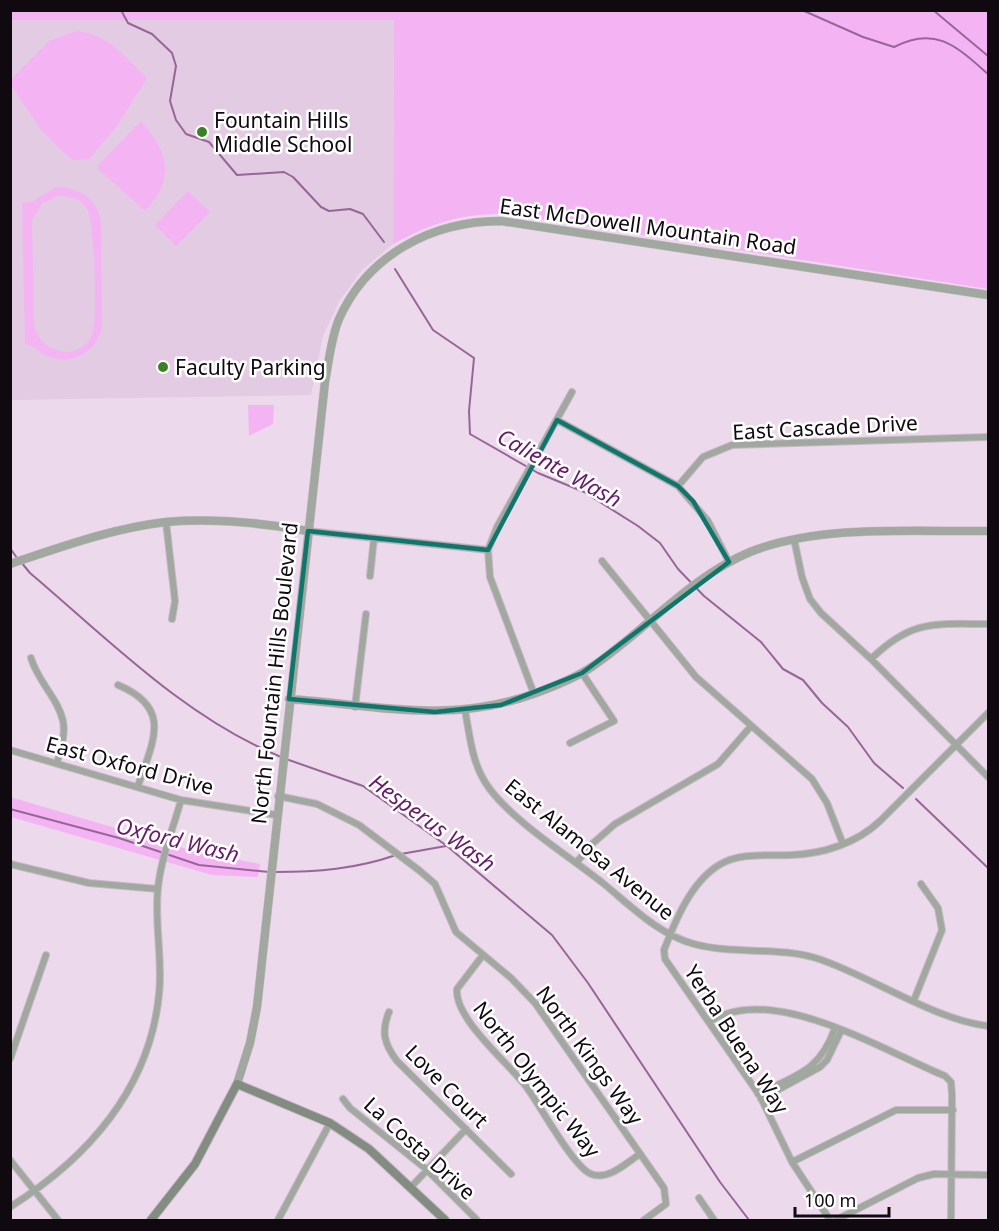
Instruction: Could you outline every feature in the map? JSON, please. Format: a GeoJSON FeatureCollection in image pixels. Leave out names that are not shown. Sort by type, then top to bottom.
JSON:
{"type":"FeatureCollection","features":[{"type":"Feature","properties":{"kind":"main road"},"geometry":{"type":"LineString","coordinates":[[237,1084],[330,1123],[369,1149],[445,1221]]}},
{"type":"Feature","properties":{"kind":"main road","name":"North Fountain Hills Boulevard"},"geometry":{"type":"LineString","coordinates":[[151,1221],[195,1164],[237,1084]]}},
{"type":"Feature","properties":{"kind":"street","name":"East McDowell Mountain Road"},"geometry":{"type":"LineString","coordinates":[[324,390],[339,321],[356,290],[381,263],[400,248],[445,227],[463,223],[521,223],[988,295]]}},
{"type":"Feature","properties":{"kind":"street","name":"North Fountain Hills Boulevard"},"geometry":{"type":"LineString","coordinates":[[237,1084],[250,1043],[257,1007],[278,796],[324,390]]}},
{"type":"Feature","properties":{"kind":"street"},"geometry":{"type":"LineString","coordinates":[[534,694],[492,586],[488,550],[497,527],[572,392]]}},
{"type":"Feature","properties":{"kind":"street"},"geometry":{"type":"LineString","coordinates":[[557,420],[678,486],[708,521],[729,562]]}},
{"type":"Feature","properties":{"kind":"street","name":"East Cascade Drive"},"geometry":{"type":"LineString","coordinates":[[678,486],[703,457],[732,445],[988,437]]}},
{"type":"Feature","properties":{"kind":"street"},"geometry":{"type":"LineString","coordinates":[[166,522],[175,601],[172,619]]}},
{"type":"Feature","properties":{"kind":"street"},"geometry":{"type":"LineString","coordinates":[[10,564],[129,528],[166,522],[247,524],[488,550]]}},
{"type":"Feature","properties":{"kind":"street"},"geometry":{"type":"LineString","coordinates":[[289,699],[413,712],[465,710],[501,705],[534,694],[582,673],[712,572],[752,552],[794,539],[833,534],[988,531]]}},
{"type":"Feature","properties":{"kind":"street"},"geometry":{"type":"LineString","coordinates":[[370,576],[374,538]]}},
{"type":"Feature","properties":{"kind":"street"},"geometry":{"type":"LineString","coordinates":[[794,539],[810,598],[821,613],[871,659],[988,777]]}},
{"type":"Feature","properties":{"kind":"street"},"geometry":{"type":"LineString","coordinates":[[602,561],[696,677],[812,779],[827,803],[843,844]]}},
{"type":"Feature","properties":{"kind":"street"},"geometry":{"type":"LineString","coordinates":[[355,707],[366,614]]}},
{"type":"Feature","properties":{"kind":"street"},"geometry":{"type":"LineString","coordinates":[[871,659],[888,642],[921,626],[988,624]]}},
{"type":"Feature","properties":{"kind":"street"},"geometry":{"type":"LineString","coordinates":[[31,658],[36,675],[56,703],[64,723],[57,763]]}},
{"type":"Feature","properties":{"kind":"street"},"geometry":{"type":"LineString","coordinates":[[570,743],[614,721],[582,673]]}},
{"type":"Feature","properties":{"kind":"street"},"geometry":{"type":"LineString","coordinates":[[118,685],[135,692],[145,701],[154,719],[155,732],[138,786]]}},
{"type":"Feature","properties":{"kind":"street","name":"East Alamosa Avenue"},"geometry":{"type":"LineString","coordinates":[[465,710],[476,763],[488,786],[502,803],[636,913],[671,936],[725,951],[764,951],[807,956],[960,1019],[988,1026]]}},
{"type":"Feature","properties":{"kind":"street","name":"Yerba Buena Way"},"geometry":{"type":"LineString","coordinates":[[830,1221],[792,1162],[759,1096],[665,960],[664,950],[696,887],[719,865],[746,857],[811,854],[843,844],[872,829],[988,713]]}},
{"type":"Feature","properties":{"kind":"street"},"geometry":{"type":"LineString","coordinates":[[576,863],[592,844],[615,824],[718,764],[751,726]]}},
{"type":"Feature","properties":{"kind":"street","name":"East Oxford Drive"},"geometry":{"type":"LineString","coordinates":[[10,750],[181,800],[277,815]]}},
{"type":"Feature","properties":{"kind":"street","name":"North Kings Way"},"geometry":{"type":"LineString","coordinates":[[278,796],[316,804],[370,831],[435,884],[452,925],[536,1003],[664,1188],[667,1200],[663,1207],[644,1221]]}},
{"type":"Feature","properties":{"kind":"street"},"geometry":{"type":"LineString","coordinates":[[10,1207],[36,1191],[84,1150],[117,1113],[142,1067],[159,993],[158,889],[181,800]]}},
{"type":"Feature","properties":{"kind":"street"},"geometry":{"type":"LineString","coordinates":[[10,864],[89,883],[158,889]]}},
{"type":"Feature","properties":{"kind":"street"},"geometry":{"type":"LineString","coordinates":[[914,1000],[942,930],[938,908],[921,884]]}},
{"type":"Feature","properties":{"kind":"street"},"geometry":{"type":"LineString","coordinates":[[10,1059],[46,955]]}},
{"type":"Feature","properties":{"kind":"street","name":"North Olympic Way"},"geometry":{"type":"LineString","coordinates":[[483,955],[457,989],[461,1010],[526,1086],[579,1164],[592,1175],[605,1175],[640,1154]]}},
{"type":"Feature","properties":{"kind":"street"},"geometry":{"type":"LineString","coordinates":[[709,1022],[730,1011],[765,1009],[795,1014],[838,1029],[945,1076],[951,1082],[953,1110],[951,1221]]}},
{"type":"Feature","properties":{"kind":"street","name":"Love Court"},"geometry":{"type":"LineString","coordinates":[[389,1012],[383,1029],[391,1053],[511,1174]]}},
{"type":"Feature","properties":{"kind":"street"},"geometry":{"type":"LineString","coordinates":[[759,1096],[815,1064],[838,1029]]}},
{"type":"Feature","properties":{"kind":"street","name":"La Costa Drive"},"geometry":{"type":"LineString","coordinates":[[343,1099],[350,1108],[426,1169],[477,1221]]}},
{"type":"Feature","properties":{"kind":"street"},"geometry":{"type":"LineString","coordinates":[[792,1162],[896,1110],[953,1110]]}},
{"type":"Feature","properties":{"kind":"street"},"geometry":{"type":"LineString","coordinates":[[281,1220],[330,1123]]}},
{"type":"Feature","properties":{"kind":"street"},"geometry":{"type":"LineString","coordinates":[[411,1187],[466,1129]]}},
{"type":"Feature","properties":{"kind":"street"},"geometry":{"type":"LineString","coordinates":[[10,1160],[58,1221]]}},
{"type":"Feature","properties":{"kind":"street"},"geometry":{"type":"LineString","coordinates":[[836,1221],[918,1178],[953,1174],[988,1175]]}},
{"type":"Feature","properties":{"kind":"street"},"geometry":{"type":"LineString","coordinates":[[699,1198],[714,1221]]}},
{"type":"Feature","properties":{"kind":"highlighted area"},"geometry":{"type":"Polygon","coordinates":[[[557,420],[678,486],[693,501],[729,562],[582,673],[501,705],[435,712],[289,699],[308,531],[488,550],[557,420]]]}},
{"type":"Feature","properties":{"kind":"shaded area"},"geometry":{"type":"Polygon","coordinates":[[[10,11],[988,11],[988,289],[509,214],[477,215],[449,220],[393,244],[394,20],[11,20],[10,11]]]}},
{"type":"Feature","properties":{"kind":"shaded area","name":"Fountain Hills Middle School"},"geometry":{"type":"Polygon","coordinates":[[[394,19],[393,244],[362,270],[340,300],[323,336],[311,395],[11,400],[10,20],[394,19]]]}},
{"type":"Feature","properties":{"kind":"shaded area"},"geometry":{"type":"Polygon","coordinates":[[[76,31],[98,36],[107,41],[147,78],[117,126],[89,159],[72,160],[42,131],[11,85],[11,79],[49,41],[76,31]]]}},
{"type":"Feature","properties":{"kind":"shaded area"},"geometry":{"type":"Polygon","coordinates":[[[141,121],[158,144],[165,166],[161,188],[145,211],[99,170],[98,165],[141,121]]]}},
{"type":"Feature","properties":{"kind":"shaded area"},"geometry":{"type":"Polygon","coordinates":[[[55,187],[71,189],[91,200],[99,213],[102,328],[99,337],[88,351],[72,358],[54,358],[25,345],[22,203],[32,202],[55,187]],[[58,196],[43,203],[32,220],[34,325],[43,342],[51,348],[69,352],[85,344],[92,335],[95,311],[95,270],[92,230],[86,207],[70,197],[58,196]]]}},
{"type":"Feature","properties":{"kind":"shaded area"},"geometry":{"type":"Polygon","coordinates":[[[188,191],[210,212],[176,246],[155,225],[188,191]]]}},
{"type":"Feature","properties":{"kind":"shaded area"},"geometry":{"type":"Polygon","coordinates":[[[248,405],[274,405],[273,424],[249,436],[248,405]]]}},
{"type":"Feature","properties":{"kind":"shaded area"},"geometry":{"type":"Polygon","coordinates":[[[10,797],[197,852],[204,848],[209,854],[260,864],[258,877],[212,875],[11,817],[10,797]]]}},
{"type":"Feature","properties":{"kind":"waterway","name":"Caliente Wash"},"geometry":{"type":"LineString","coordinates":[[121,10],[128,23],[152,34],[172,53],[176,66],[170,101],[176,120],[186,134],[209,142],[237,175],[284,172],[293,177],[321,207],[329,211],[350,209],[363,214],[384,242]]}},
{"type":"Feature","properties":{"kind":"waterway"},"geometry":{"type":"LineString","coordinates":[[802,10],[863,37],[894,47],[922,38],[945,42],[966,55],[988,74]]}},
{"type":"Feature","properties":{"kind":"waterway"},"geometry":{"type":"LineString","coordinates":[[933,10],[988,56]]}},
{"type":"Feature","properties":{"kind":"waterway","name":"Caliente Wash"},"geometry":{"type":"LineString","coordinates":[[395,269],[433,330],[474,358],[469,411],[470,434],[538,473],[584,492],[638,526],[660,543],[678,569],[704,596],[761,642],[783,669],[803,680],[822,703],[848,727],[874,763],[903,788]]}},
{"type":"Feature","properties":{"kind":"waterway","name":"Hesperus Wash"},"geometry":{"type":"LineString","coordinates":[[10,548],[17,558]]}},
{"type":"Feature","properties":{"kind":"waterway","name":"Hesperus Wash"},"geometry":{"type":"LineString","coordinates":[[21,562],[30,573],[118,650],[180,699],[246,741],[281,757]]}},
{"type":"Feature","properties":{"kind":"waterway","name":"Hesperus Wash"},"geometry":{"type":"LineString","coordinates":[[286,759],[363,786],[447,846],[552,935],[588,983],[720,1182],[749,1220]]}},
{"type":"Feature","properties":{"kind":"waterway","name":"Caliente Wash"},"geometry":{"type":"LineString","coordinates":[[916,799],[988,868]]}},
{"type":"Feature","properties":{"kind":"waterway","name":"Oxford Wash"},"geometry":{"type":"LineString","coordinates":[[10,809],[119,838],[199,865],[269,872]]}},
{"type":"Feature","properties":{"kind":"waterway","name":"Oxford Wash"},"geometry":{"type":"LineString","coordinates":[[401,854],[446,846]]}},
{"type":"Feature","properties":{"kind":"waterway","name":"Oxford Wash"},"geometry":{"type":"LineString","coordinates":[[275,872],[336,869],[366,864],[396,855]]}},
{"type":"Feature","properties":{"kind":"place","name":"Fountain Hills Middle School"},"geometry":{"type":"Point","coordinates":[202,132]}},
{"type":"Feature","properties":{"kind":"place","name":"Faculty Parking"},"geometry":{"type":"Point","coordinates":[163,367]}}]}
